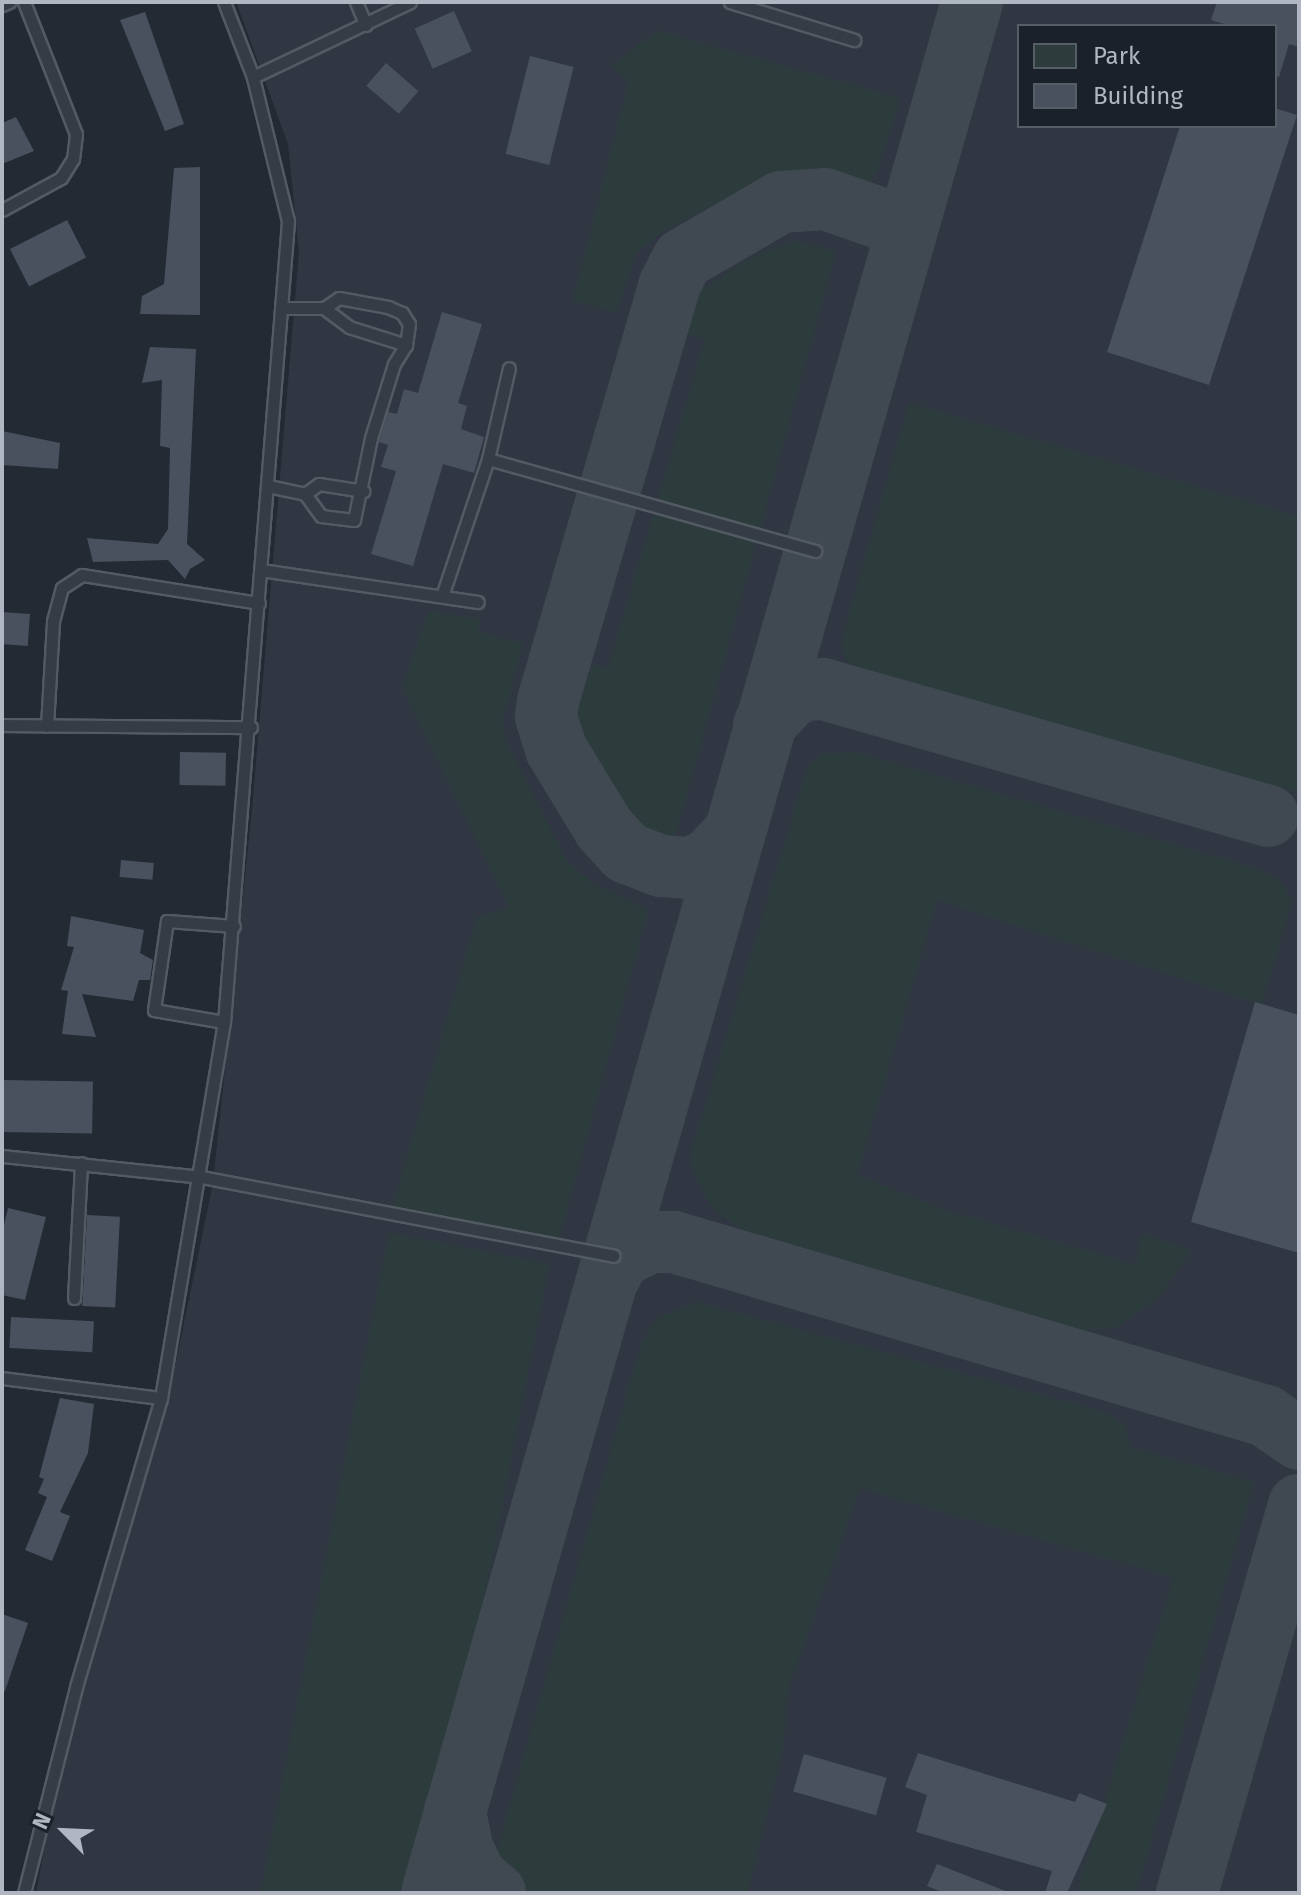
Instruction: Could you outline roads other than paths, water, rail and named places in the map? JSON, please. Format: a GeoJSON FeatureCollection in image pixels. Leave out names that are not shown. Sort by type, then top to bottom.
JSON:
{"type":"FeatureCollection","features":[{"type":"Feature","properties":{"kind":"lane"},"geometry":{"type":"LineString","coordinates":[[2,5],[9,2]]}},
{"type":"Feature","properties":{"kind":"lane"},"geometry":{"type":"LineString","coordinates":[[2,210],[61,178],[73,159],[76,134],[24,2]]}},
{"type":"Feature","properties":{"kind":"lane"},"geometry":{"type":"LineString","coordinates":[[24,1893],[76,1687],[161,1398],[201,1177],[224,1022],[251,727],[288,221],[253,77],[224,2]]}},
{"type":"Feature","properties":{"kind":"lane"},"geometry":{"type":"LineString","coordinates":[[356,2],[366,25]]}},
{"type":"Feature","properties":{"kind":"lane"},"geometry":{"type":"LineString","coordinates":[[253,77],[410,2]]}},
{"type":"Feature","properties":{"kind":"lane"},"geometry":{"type":"LineString","coordinates":[[730,2],[854,40]]}},
{"type":"Feature","properties":{"kind":"lane"},"geometry":{"type":"LineString","coordinates":[[268,486],[305,494],[321,516],[349,523],[357,516],[371,438],[394,364],[406,345],[409,324],[402,313],[339,298],[324,308],[284,308]]}},
{"type":"Feature","properties":{"kind":"lane"},"geometry":{"type":"LineString","coordinates":[[324,308],[349,327],[406,345]]}},
{"type":"Feature","properties":{"kind":"lane"},"geometry":{"type":"LineString","coordinates":[[442,596],[488,459],[509,368]]}},
{"type":"Feature","properties":{"kind":"lane"},"geometry":{"type":"LineString","coordinates":[[488,459],[815,551]]}},
{"type":"Feature","properties":{"kind":"lane"},"geometry":{"type":"LineString","coordinates":[[305,494],[319,484],[363,491]]}},
{"type":"Feature","properties":{"kind":"lane"},"geometry":{"type":"LineString","coordinates":[[261,570],[478,602]]}},
{"type":"Feature","properties":{"kind":"lane"},"geometry":{"type":"LineString","coordinates":[[47,726],[53,621],[62,588],[82,575],[259,603]]}},
{"type":"Feature","properties":{"kind":"lane"},"geometry":{"type":"LineString","coordinates":[[2,725],[251,727]]}},
{"type":"Feature","properties":{"kind":"lane"},"geometry":{"type":"LineString","coordinates":[[224,1022],[154,1010],[167,921],[234,926]]}},
{"type":"Feature","properties":{"kind":"lane"},"geometry":{"type":"LineString","coordinates":[[2,1156],[201,1177],[614,1256]]}},
{"type":"Feature","properties":{"kind":"lane"},"geometry":{"type":"LineString","coordinates":[[74,1298],[81,1163]]}},
{"type":"Feature","properties":{"kind":"lane"},"geometry":{"type":"LineString","coordinates":[[2,1378],[161,1398]]}}]}
